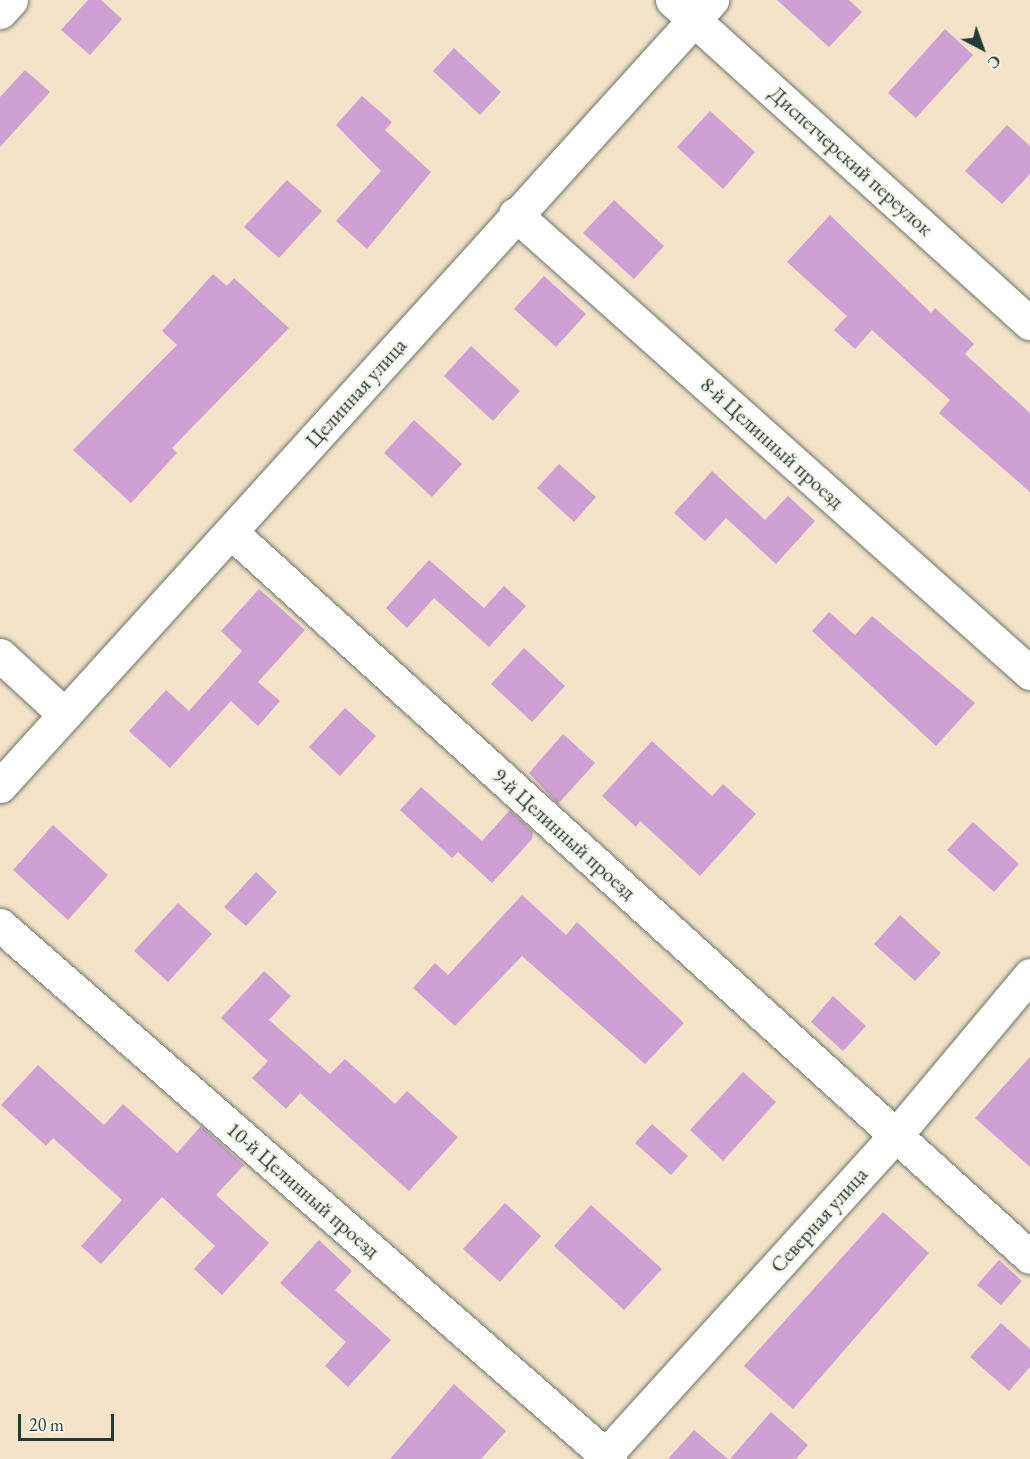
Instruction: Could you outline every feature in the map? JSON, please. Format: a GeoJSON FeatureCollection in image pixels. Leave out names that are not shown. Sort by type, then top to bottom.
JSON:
{"type":"FeatureCollection","features":[{"type":"Feature","properties":{"kind":"street"},"geometry":{"type":"LineString","coordinates":[[0,12],[11,0]]}},
{"type":"Feature","properties":{"kind":"street","name":"Целинная улица"},"geometry":{"type":"LineString","coordinates":[[0,786],[232,533],[515,214],[692,7]]}},
{"type":"Feature","properties":{"kind":"street","name":"Диспетчерский переулок"},"geometry":{"type":"LineString","coordinates":[[692,7],[1030,323]]}},
{"type":"Feature","properties":{"kind":"street","name":"8-й Целинный проезд"},"geometry":{"type":"LineString","coordinates":[[515,214],[1030,673]]}},
{"type":"Feature","properties":{"kind":"street","name":"9-й Целинный проезд"},"geometry":{"type":"LineString","coordinates":[[232,533],[1030,1257]]}},
{"type":"Feature","properties":{"kind":"street"},"geometry":{"type":"LineString","coordinates":[[0,655],[65,715]]}},
{"type":"Feature","properties":{"kind":"street","name":"10-й Целинный проезд"},"geometry":{"type":"LineString","coordinates":[[0,925],[606,1458]]}},
{"type":"Feature","properties":{"kind":"street","name":"Северная улица"},"geometry":{"type":"LineString","coordinates":[[606,1458],[897,1134],[1030,975]]}},
{"type":"Feature","properties":{"kind":"building"},"geometry":{"type":"Polygon","coordinates":[[[88,0],[101,0],[122,19],[90,55],[61,30],[88,0]]]}},
{"type":"Feature","properties":{"kind":"building"},"geometry":{"type":"Polygon","coordinates":[[[777,0],[849,0],[862,12],[829,47],[777,0]]]}},
{"type":"Feature","properties":{"kind":"building"},"geometry":{"type":"Polygon","coordinates":[[[945,29],[973,55],[916,118],[888,93],[945,29]]]}},
{"type":"Feature","properties":{"kind":"building"},"geometry":{"type":"Polygon","coordinates":[[[454,48],[501,92],[480,115],[433,71],[454,48]]]}},
{"type":"Feature","properties":{"kind":"building"},"geometry":{"type":"Polygon","coordinates":[[[25,70],[50,92],[0,147],[0,97],[25,70]]]}},
{"type":"Feature","properties":{"kind":"building"},"geometry":{"type":"Polygon","coordinates":[[[362,96],[392,122],[385,130],[431,172],[367,249],[336,221],[381,171],[336,125],[362,96]]]}},
{"type":"Feature","properties":{"kind":"building"},"geometry":{"type":"Polygon","coordinates":[[[710,111],[755,152],[723,189],[677,147],[710,111]]]}},
{"type":"Feature","properties":{"kind":"building"},"geometry":{"type":"Polygon","coordinates":[[[1007,125],[1030,146],[1030,174],[1002,204],[965,171],[1007,125]]]}},
{"type":"Feature","properties":{"kind":"building"},"geometry":{"type":"Polygon","coordinates":[[[287,180],[322,211],[279,258],[244,227],[287,180]]]}},
{"type":"Feature","properties":{"kind":"building"},"geometry":{"type":"Polygon","coordinates":[[[614,200],[664,246],[634,279],[583,233],[614,200]]]}},
{"type":"Feature","properties":{"kind":"building"},"geometry":{"type":"Polygon","coordinates":[[[830,215],[931,313],[935,308],[974,344],[965,354],[1030,413],[1030,492],[939,413],[950,400],[872,330],[855,349],[834,330],[847,316],[787,262],[830,215]]]}},
{"type":"Feature","properties":{"kind":"building"},"geometry":{"type":"Polygon","coordinates":[[[213,274],[227,286],[234,278],[289,328],[172,448],[177,453],[131,503],[73,450],[177,345],[162,331],[213,274]]]}},
{"type":"Feature","properties":{"kind":"building"},"geometry":{"type":"Polygon","coordinates":[[[544,276],[586,314],[556,347],[514,309],[544,276]]]}},
{"type":"Feature","properties":{"kind":"building"},"geometry":{"type":"Polygon","coordinates":[[[471,346],[520,391],[493,421],[444,376],[471,346]]]}},
{"type":"Feature","properties":{"kind":"building"},"geometry":{"type":"Polygon","coordinates":[[[414,420],[462,464],[432,497],[384,453],[414,420]]]}},
{"type":"Feature","properties":{"kind":"building"},"geometry":{"type":"Polygon","coordinates":[[[559,464],[596,497],[574,522],[537,488],[559,464]]]}},
{"type":"Feature","properties":{"kind":"building"},"geometry":{"type":"Polygon","coordinates":[[[712,471],[765,520],[788,496],[815,521],[776,564],[726,518],[705,541],[674,513],[712,471]]]}},
{"type":"Feature","properties":{"kind":"building"},"geometry":{"type":"Polygon","coordinates":[[[429,560],[484,608],[504,586],[526,606],[489,647],[434,598],[407,628],[386,608],[429,560]]]}},
{"type":"Feature","properties":{"kind":"building"},"geometry":{"type":"Polygon","coordinates":[[[259,589],[305,630],[258,682],[280,701],[258,726],[231,701],[170,768],[129,731],[166,690],[189,711],[242,651],[221,631],[259,589]]]}},
{"type":"Feature","properties":{"kind":"building"},"geometry":{"type":"Polygon","coordinates":[[[829,612],[855,635],[872,616],[975,703],[936,746],[812,631],[829,612]]]}},
{"type":"Feature","properties":{"kind":"building"},"geometry":{"type":"Polygon","coordinates":[[[524,648],[565,686],[532,722],[491,684],[524,648]]]}},
{"type":"Feature","properties":{"kind":"building"},"geometry":{"type":"Polygon","coordinates":[[[345,708],[376,736],[340,776],[309,747],[345,708]]]}},
{"type":"Feature","properties":{"kind":"building"},"geometry":{"type":"Polygon","coordinates":[[[563,734],[595,763],[558,804],[529,773],[563,734]]]}},
{"type":"Feature","properties":{"kind":"building"},"geometry":{"type":"Polygon","coordinates":[[[652,741],[712,796],[723,784],[756,814],[700,876],[640,821],[636,827],[602,796],[652,741]]]}},
{"type":"Feature","properties":{"kind":"building"},"geometry":{"type":"Polygon","coordinates":[[[421,787],[482,841],[510,810],[533,832],[532,839],[492,883],[458,852],[452,858],[400,810],[421,787]]]}},
{"type":"Feature","properties":{"kind":"building"},"geometry":{"type":"Polygon","coordinates":[[[973,822],[1019,864],[994,892],[947,850],[973,822]]]}},
{"type":"Feature","properties":{"kind":"building"},"geometry":{"type":"Polygon","coordinates":[[[53,825],[108,875],[68,920],[13,870],[53,825]]]}},
{"type":"Feature","properties":{"kind":"building"},"geometry":{"type":"Polygon","coordinates":[[[256,872],[277,892],[246,926],[224,907],[256,872]]]}},
{"type":"Feature","properties":{"kind":"building"},"geometry":{"type":"Polygon","coordinates":[[[522,895],[566,935],[577,922],[684,1023],[645,1064],[522,956],[455,1026],[413,988],[435,963],[448,975],[522,895]]]}},
{"type":"Feature","properties":{"kind":"building"},"geometry":{"type":"Polygon","coordinates":[[[178,903],[212,934],[168,982],[134,951],[178,903]]]}},
{"type":"Feature","properties":{"kind":"building"},"geometry":{"type":"Polygon","coordinates":[[[900,915],[941,953],[915,981],[874,944],[900,915]]]}},
{"type":"Feature","properties":{"kind":"building"},"geometry":{"type":"Polygon","coordinates":[[[264,971],[291,996],[269,1020],[330,1074],[345,1059],[395,1104],[407,1091],[458,1137],[409,1191],[300,1093],[286,1109],[252,1078],[268,1061],[221,1018],[264,971]]]}},
{"type":"Feature","properties":{"kind":"building"},"geometry":{"type":"Polygon","coordinates":[[[833,996],[866,1026],[843,1051],[811,1022],[833,996]]]}},
{"type":"Feature","properties":{"kind":"building"},"geometry":{"type":"Polygon","coordinates":[[[1030,1057],[1030,1167],[975,1118],[1030,1057]]]}},
{"type":"Feature","properties":{"kind":"building"},"geometry":{"type":"Polygon","coordinates":[[[38,1065],[104,1125],[123,1104],[177,1153],[201,1126],[244,1165],[216,1195],[269,1243],[222,1295],[194,1269],[215,1246],[162,1197],[101,1264],[81,1246],[122,1200],[53,1138],[46,1146],[1,1105],[38,1065]]]}},
{"type":"Feature","properties":{"kind":"building"},"geometry":{"type":"Polygon","coordinates":[[[743,1072],[776,1102],[723,1161],[690,1130],[743,1072]]]}},
{"type":"Feature","properties":{"kind":"building"},"geometry":{"type":"Polygon","coordinates":[[[652,1124],[688,1156],[671,1175],[635,1143],[652,1124]]]}},
{"type":"Feature","properties":{"kind":"building"},"geometry":{"type":"Polygon","coordinates":[[[505,1203],[541,1236],[500,1282],[463,1249],[505,1203]]]}},
{"type":"Feature","properties":{"kind":"building"},"geometry":{"type":"Polygon","coordinates":[[[591,1205],[662,1269],[624,1310],[554,1246],[591,1205]]]}},
{"type":"Feature","properties":{"kind":"building"},"geometry":{"type":"Polygon","coordinates":[[[883,1212],[929,1253],[793,1409],[744,1366],[883,1212]]]}},
{"type":"Feature","properties":{"kind":"building"},"geometry":{"type":"Polygon","coordinates":[[[319,1240],[352,1271],[335,1290],[391,1340],[348,1387],[325,1366],[346,1342],[280,1283],[319,1240]]]}},
{"type":"Feature","properties":{"kind":"building"},"geometry":{"type":"Polygon","coordinates":[[[999,1260],[1022,1281],[1001,1305],[977,1285],[999,1260]]]}},
{"type":"Feature","properties":{"kind":"building"},"geometry":{"type":"Polygon","coordinates":[[[1001,1323],[1030,1349],[1030,1367],[1009,1391],[970,1357],[1001,1323]]]}},
{"type":"Feature","properties":{"kind":"building"},"geometry":{"type":"Polygon","coordinates":[[[454,1384],[506,1431],[481,1459],[390,1459],[454,1384]]]}},
{"type":"Feature","properties":{"kind":"building"},"geometry":{"type":"Polygon","coordinates":[[[771,1412],[808,1445],[796,1459],[730,1459],[771,1412]]]}},
{"type":"Feature","properties":{"kind":"building"},"geometry":{"type":"Polygon","coordinates":[[[694,1430],[728,1459],[668,1459],[694,1430]]]}}]}
